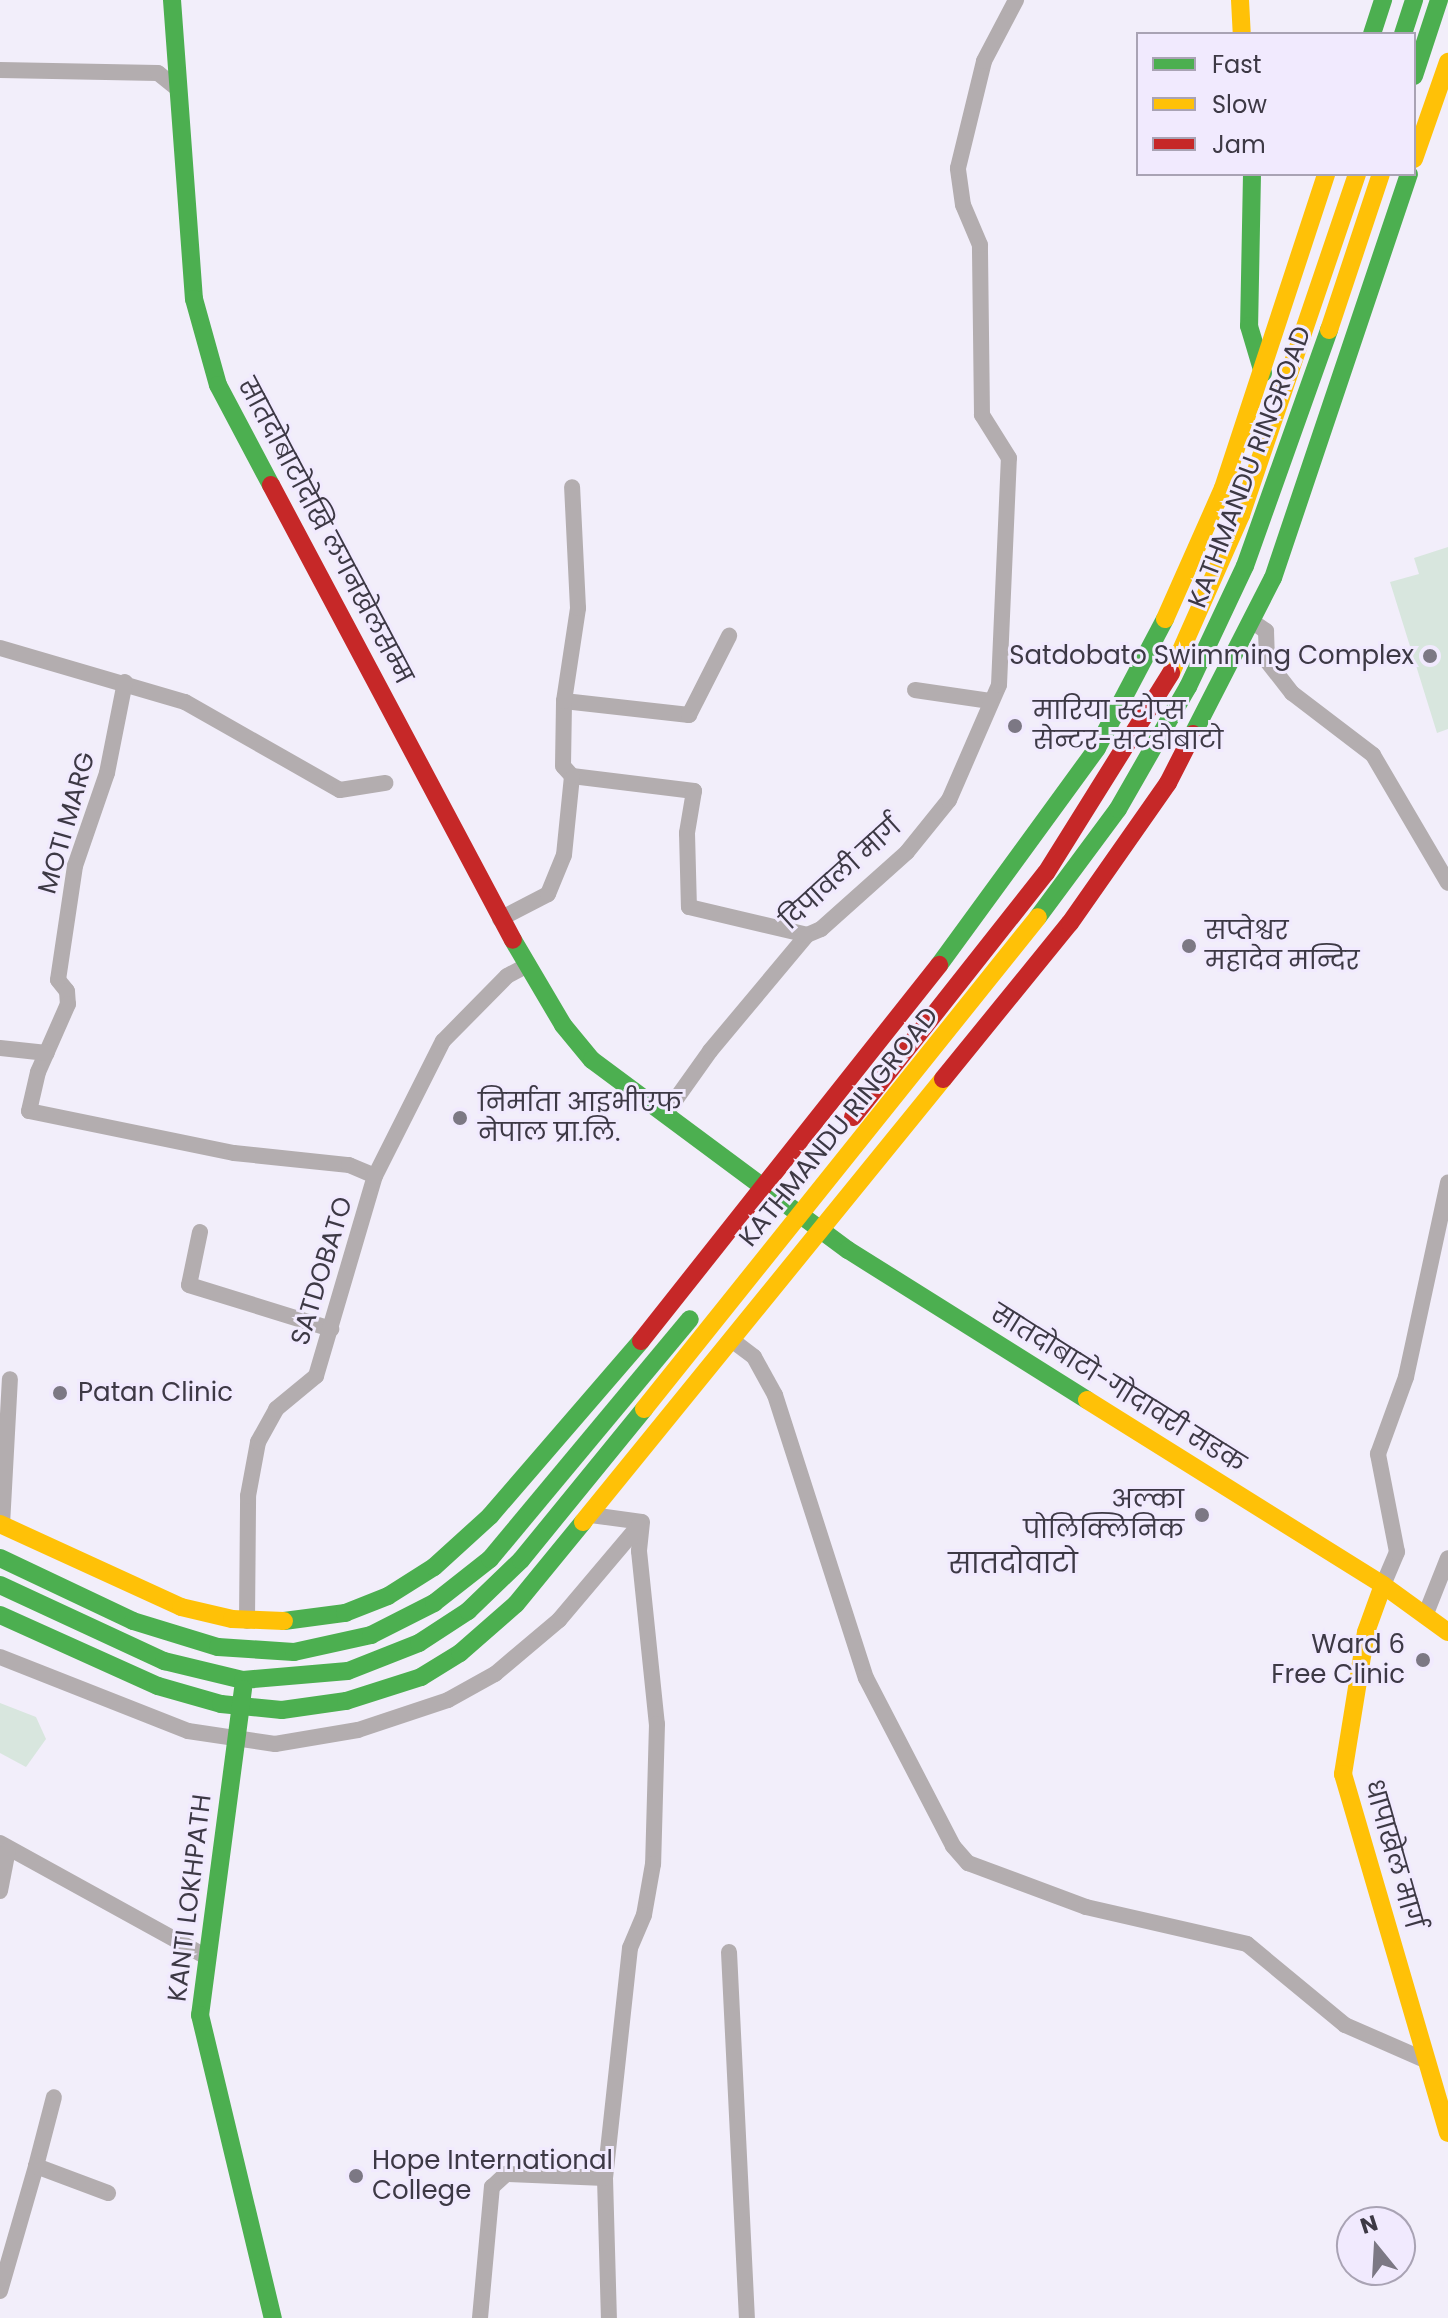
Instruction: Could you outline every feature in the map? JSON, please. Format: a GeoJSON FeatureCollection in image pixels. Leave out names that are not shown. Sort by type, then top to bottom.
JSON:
{"type":"FeatureCollection","features":[{"type":"Feature","properties":{"kind":"main road","name":"सातदोबाटोदेखि लगनखेलसम्म"},"geometry":{"type":"LineString","coordinates":[[172,0],[194,299],[218,385],[500,919],[563,1025],[592,1060],[666,1113]]}},
{"type":"Feature","properties":{"kind":"main road"},"geometry":{"type":"LineString","coordinates":[[1240,0],[1242,32]]}},
{"type":"Feature","properties":{"kind":"main road"},"geometry":{"type":"LineString","coordinates":[[1373,32],[1383,0]]}},
{"type":"Feature","properties":{"kind":"main road"},"geometry":{"type":"LineString","coordinates":[[1404,32],[1414,0]]}},
{"type":"Feature","properties":{"kind":"main road"},"geometry":{"type":"LineString","coordinates":[[1416,70],[1439,0]]}},
{"type":"Feature","properties":{"kind":"main road"},"geometry":{"type":"LineString","coordinates":[[1416,153],[1448,62]]}},
{"type":"Feature","properties":{"kind":"main road"},"geometry":{"type":"LineString","coordinates":[[1252,176],[1249,326],[1263,373]]}},
{"type":"Feature","properties":{"kind":"main road"},"geometry":{"type":"LineString","coordinates":[[1,1524],[163,1600],[247,1621],[303,1620],[345,1613],[388,1596],[443,1560],[564,1433],[986,905],[1097,748],[1203,537],[1263,373],[1325,176]]}},
{"type":"Feature","properties":{"kind":"main road","name":"KATHMANDU RINGROAD"},"geometry":{"type":"LineString","coordinates":[[0,1558],[152,1628],[245,1651],[294,1652],[346,1643],[415,1614],[465,1581],[531,1513],[784,1203],[1046,873],[1170,675],[1241,515],[1356,176]]}},
{"type":"Feature","properties":{"kind":"main road","name":"KATHMANDU RINGROAD"},"geometry":{"type":"LineString","coordinates":[[0,1585],[164,1661],[243,1680],[295,1680],[348,1671],[419,1643],[468,1611],[575,1497],[1020,944],[1118,809],[1167,728],[1266,513],[1380,176]]}},
{"type":"Feature","properties":{"kind":"main road"},"geometry":{"type":"LineString","coordinates":[[0,1615],[158,1686],[241,1707],[318,1706],[390,1688],[431,1672],[480,1638],[516,1604],[824,1232],[1111,868],[1182,760],[1253,622],[1306,490],[1408,176]]}},
{"type":"Feature","properties":{"kind":"main road","name":"सातदोबाटो-गोदावरी सडक"},"geometry":{"type":"LineString","coordinates":[[666,1113],[824,1232],[1383,1585],[1448,1632]]}},
{"type":"Feature","properties":{"kind":"main road","name":"धापाखेल मार्ग"},"geometry":{"type":"LineString","coordinates":[[1383,1585],[1366,1632],[1343,1774],[1448,2133]]}},
{"type":"Feature","properties":{"kind":"main road","name":"KANTI LOKHPATH"},"geometry":{"type":"LineString","coordinates":[[247,1621],[241,1707],[205,1956],[200,2015],[273,2318]]}},
{"type":"Feature","properties":{"kind":"street","name":"दिपावली मार्ग"},"geometry":{"type":"LineString","coordinates":[[666,1113],[710,1051],[807,935],[821,929],[907,852],[949,800],[999,685],[1005,634],[1009,458],[982,415],[980,245],[963,205],[958,168],[984,61],[1016,0]]}},
{"type":"Feature","properties":{"kind":"street"},"geometry":{"type":"LineString","coordinates":[[0,70],[158,73],[178,89]]}},
{"type":"Feature","properties":{"kind":"street"},"geometry":{"type":"LineString","coordinates":[[572,487],[578,608],[564,701],[563,766],[572,776],[694,791],[687,833],[689,907],[807,935]]}},
{"type":"Feature","properties":{"kind":"street"},"geometry":{"type":"LineString","coordinates":[[1253,622],[1266,631],[1267,661],[1292,693],[1373,755],[1448,883]]}},
{"type":"Feature","properties":{"kind":"street"},"geometry":{"type":"LineString","coordinates":[[564,701],[689,715],[709,667],[719,664],[729,636]]}},
{"type":"Feature","properties":{"kind":"street"},"geometry":{"type":"LineString","coordinates":[[0,648],[185,702],[340,790],[385,783]]}},
{"type":"Feature","properties":{"kind":"street","name":"MOTI MARG"},"geometry":{"type":"LineString","coordinates":[[125,682],[107,773],[75,866],[58,980],[67,991],[68,1004],[47,1053],[29,1111],[234,1153],[349,1165],[375,1176]]}},
{"type":"Feature","properties":{"kind":"street"},"geometry":{"type":"LineString","coordinates":[[915,690],[990,701]]}},
{"type":"Feature","properties":{"kind":"street"},"geometry":{"type":"LineString","coordinates":[[500,919],[548,894],[564,855],[572,776]]}},
{"type":"Feature","properties":{"kind":"street","name":"SATDOBATO"},"geometry":{"type":"LineString","coordinates":[[247,1621],[248,1496],[258,1442],[276,1409],[316,1376],[375,1176],[443,1041],[507,976],[528,965]]}},
{"type":"Feature","properties":{"kind":"street"},"geometry":{"type":"LineString","coordinates":[[0,1048],[47,1053]]}},
{"type":"Feature","properties":{"kind":"street"},"geometry":{"type":"LineString","coordinates":[[1383,1585],[1397,1552],[1378,1454],[1406,1377],[1448,1182]]}},
{"type":"Feature","properties":{"kind":"street"},"geometry":{"type":"LineString","coordinates":[[200,1232],[189,1285],[331,1329]]}},
{"type":"Feature","properties":{"kind":"street"},"geometry":{"type":"LineString","coordinates":[[733,1341],[754,1357],[775,1395],[866,1678],[953,1846],[968,1863],[1086,1907],[1247,1944],[1345,2025],[1425,2060]]}},
{"type":"Feature","properties":{"kind":"street"},"geometry":{"type":"LineString","coordinates":[[1,1524],[10,1379]]}},
{"type":"Feature","properties":{"kind":"street"},"geometry":{"type":"LineString","coordinates":[[591,1515],[642,1522]]}},
{"type":"Feature","properties":{"kind":"street"},"geometry":{"type":"LineString","coordinates":[[0,1657],[188,1731],[275,1744],[308,1740],[400,1718],[448,1700],[495,1674],[559,1620],[642,1522]]}},
{"type":"Feature","properties":{"kind":"street"},"geometry":{"type":"LineString","coordinates":[[609,2318],[605,2178],[630,1948],[644,1915],[653,1864],[657,1724],[639,1551],[642,1522]]}},
{"type":"Feature","properties":{"kind":"street"},"geometry":{"type":"LineString","coordinates":[[1425,1616],[1448,1558]]}},
{"type":"Feature","properties":{"kind":"street"},"geometry":{"type":"LineString","coordinates":[[0,1891],[4,1847],[205,1956]]}},
{"type":"Feature","properties":{"kind":"street"},"geometry":{"type":"LineString","coordinates":[[729,1952],[747,2318]]}},
{"type":"Feature","properties":{"kind":"street"},"geometry":{"type":"LineString","coordinates":[[0,2291],[54,2097]]}},
{"type":"Feature","properties":{"kind":"street"},"geometry":{"type":"LineString","coordinates":[[36,2166],[108,2193]]}},
{"type":"Feature","properties":{"kind":"street"},"geometry":{"type":"LineString","coordinates":[[480,2318],[492,2187],[506,2174],[605,2178]]}},
{"type":"Feature","properties":{"kind":"shaded area","name":"Satdobato Swimming Complex"},"geometry":{"type":"Polygon","coordinates":[[[1448,547],[1448,729],[1437,733],[1390,582],[1419,574],[1414,558],[1448,547]]]}},
{"type":"Feature","properties":{"kind":"shaded area"},"geometry":{"type":"Polygon","coordinates":[[[0,1703],[36,1717],[46,1739],[26,1767],[0,1753],[0,1703]]]}},
{"type":"Feature","properties":{"kind":"traffic: fast"},"geometry":{"type":"LineString","coordinates":[[172,0],[194,299],[218,385],[271,485]]}},
{"type":"Feature","properties":{"kind":"traffic: fast"},"geometry":{"type":"LineString","coordinates":[[1373,32],[1383,0]]}},
{"type":"Feature","properties":{"kind":"traffic: fast"},"geometry":{"type":"LineString","coordinates":[[1404,32],[1414,0]]}},
{"type":"Feature","properties":{"kind":"traffic: fast"},"geometry":{"type":"LineString","coordinates":[[1416,70],[1439,0]]}},
{"type":"Feature","properties":{"kind":"traffic: fast"},"geometry":{"type":"LineString","coordinates":[[1252,176],[1249,326],[1263,373]]}},
{"type":"Feature","properties":{"kind":"traffic: fast"},"geometry":{"type":"LineString","coordinates":[[1193,734],[1273,578],[1408,176]]}},
{"type":"Feature","properties":{"kind":"traffic: fast"},"geometry":{"type":"LineString","coordinates":[[1038,917],[1118,809],[1188,687],[1245,566],[1329,330]]}},
{"type":"Feature","properties":{"kind":"traffic: fast"},"geometry":{"type":"LineString","coordinates":[[939,965],[1097,748],[1165,619]]}},
{"type":"Feature","properties":{"kind":"traffic: fast"},"geometry":{"type":"LineString","coordinates":[[513,940],[563,1025],[592,1060],[848,1250],[1087,1400]]}},
{"type":"Feature","properties":{"kind":"traffic: fast"},"geometry":{"type":"LineString","coordinates":[[0,1558],[133,1621],[218,1647],[294,1652],[371,1635],[434,1603],[490,1559],[690,1319]]}},
{"type":"Feature","properties":{"kind":"traffic: fast"},"geometry":{"type":"LineString","coordinates":[[284,1621],[345,1613],[388,1596],[434,1567],[490,1516],[641,1341]]}},
{"type":"Feature","properties":{"kind":"traffic: fast"},"geometry":{"type":"LineString","coordinates":[[0,1585],[164,1661],[243,1680],[348,1671],[419,1643],[468,1611],[521,1560],[644,1409]]}},
{"type":"Feature","properties":{"kind":"traffic: fast"},"geometry":{"type":"LineString","coordinates":[[0,1615],[158,1686],[221,1704],[282,1710],[346,1701],[421,1677],[460,1653],[516,1604],[583,1522]]}},
{"type":"Feature","properties":{"kind":"traffic: fast"},"geometry":{"type":"LineString","coordinates":[[243,1689],[200,2015],[273,2318]]}},
{"type":"Feature","properties":{"kind":"traffic: slow"},"geometry":{"type":"LineString","coordinates":[[1240,0],[1242,32]]}},
{"type":"Feature","properties":{"kind":"traffic: slow"},"geometry":{"type":"LineString","coordinates":[[1416,153],[1448,62]]}},
{"type":"Feature","properties":{"kind":"traffic: slow"},"geometry":{"type":"LineString","coordinates":[[1165,619],[1223,488],[1325,176]]}},
{"type":"Feature","properties":{"kind":"traffic: slow"},"geometry":{"type":"LineString","coordinates":[[1171,673],[1241,515],[1356,176]]}},
{"type":"Feature","properties":{"kind":"traffic: slow"},"geometry":{"type":"LineString","coordinates":[[1329,330],[1380,176]]}},
{"type":"Feature","properties":{"kind":"traffic: slow"},"geometry":{"type":"LineString","coordinates":[[644,1409],[1038,917]]}},
{"type":"Feature","properties":{"kind":"traffic: slow"},"geometry":{"type":"LineString","coordinates":[[583,1522],[943,1079]]}},
{"type":"Feature","properties":{"kind":"traffic: slow"},"geometry":{"type":"LineString","coordinates":[[1087,1400],[1383,1585],[1448,1632]]}},
{"type":"Feature","properties":{"kind":"traffic: slow"},"geometry":{"type":"LineString","coordinates":[[0,1524],[181,1607],[232,1619],[284,1621]]}},
{"type":"Feature","properties":{"kind":"traffic: slow"},"geometry":{"type":"LineString","coordinates":[[1383,1585],[1366,1632],[1343,1774],[1448,2133]]}},
{"type":"Feature","properties":{"kind":"traffic: jam"},"geometry":{"type":"LineString","coordinates":[[271,485],[513,940]]}},
{"type":"Feature","properties":{"kind":"traffic: jam"},"geometry":{"type":"LineString","coordinates":[[853,1117],[1046,873],[1171,673]]}},
{"type":"Feature","properties":{"kind":"traffic: jam"},"geometry":{"type":"LineString","coordinates":[[943,1079],[1070,923],[1168,783],[1193,734]]}},
{"type":"Feature","properties":{"kind":"traffic: jam"},"geometry":{"type":"LineString","coordinates":[[641,1341],[939,965]]}},
{"type":"Feature","properties":{"kind":"place","name":"Satdobato Swimming Complex"},"geometry":{"type":"Point","coordinates":[1430,656]}},
{"type":"Feature","properties":{"kind":"place","name":"मारिया स्टोप्स सेन्टर-सटडोबाटो"},"geometry":{"type":"Point","coordinates":[1015,726]}},
{"type":"Feature","properties":{"kind":"place","name":"सप्तेश्वर महादेव मन्दिर"},"geometry":{"type":"Point","coordinates":[1189,946]}},
{"type":"Feature","properties":{"kind":"place","name":"निर्माता आइभीएफ नेपाल प्रा.लि."},"geometry":{"type":"Point","coordinates":[460,1118]}},
{"type":"Feature","properties":{"kind":"place","name":"Patan Clinic"},"geometry":{"type":"Point","coordinates":[60,1393]}},
{"type":"Feature","properties":{"kind":"place","name":"अल्का पोलिक्लिनिक"},"geometry":{"type":"Point","coordinates":[1202,1515]}},
{"type":"Feature","properties":{"kind":"place","name":"Ward 6 Free Clinic"},"geometry":{"type":"Point","coordinates":[1423,1660]}},
{"type":"Feature","properties":{"kind":"place","name":"Hope International College"},"geometry":{"type":"Point","coordinates":[356,2176]}},
{"type":"Feature","properties":{"kind":"district","name":"सातदोवाटो"},"geometry":{"type":"Point","coordinates":[1013,1564]}}]}
